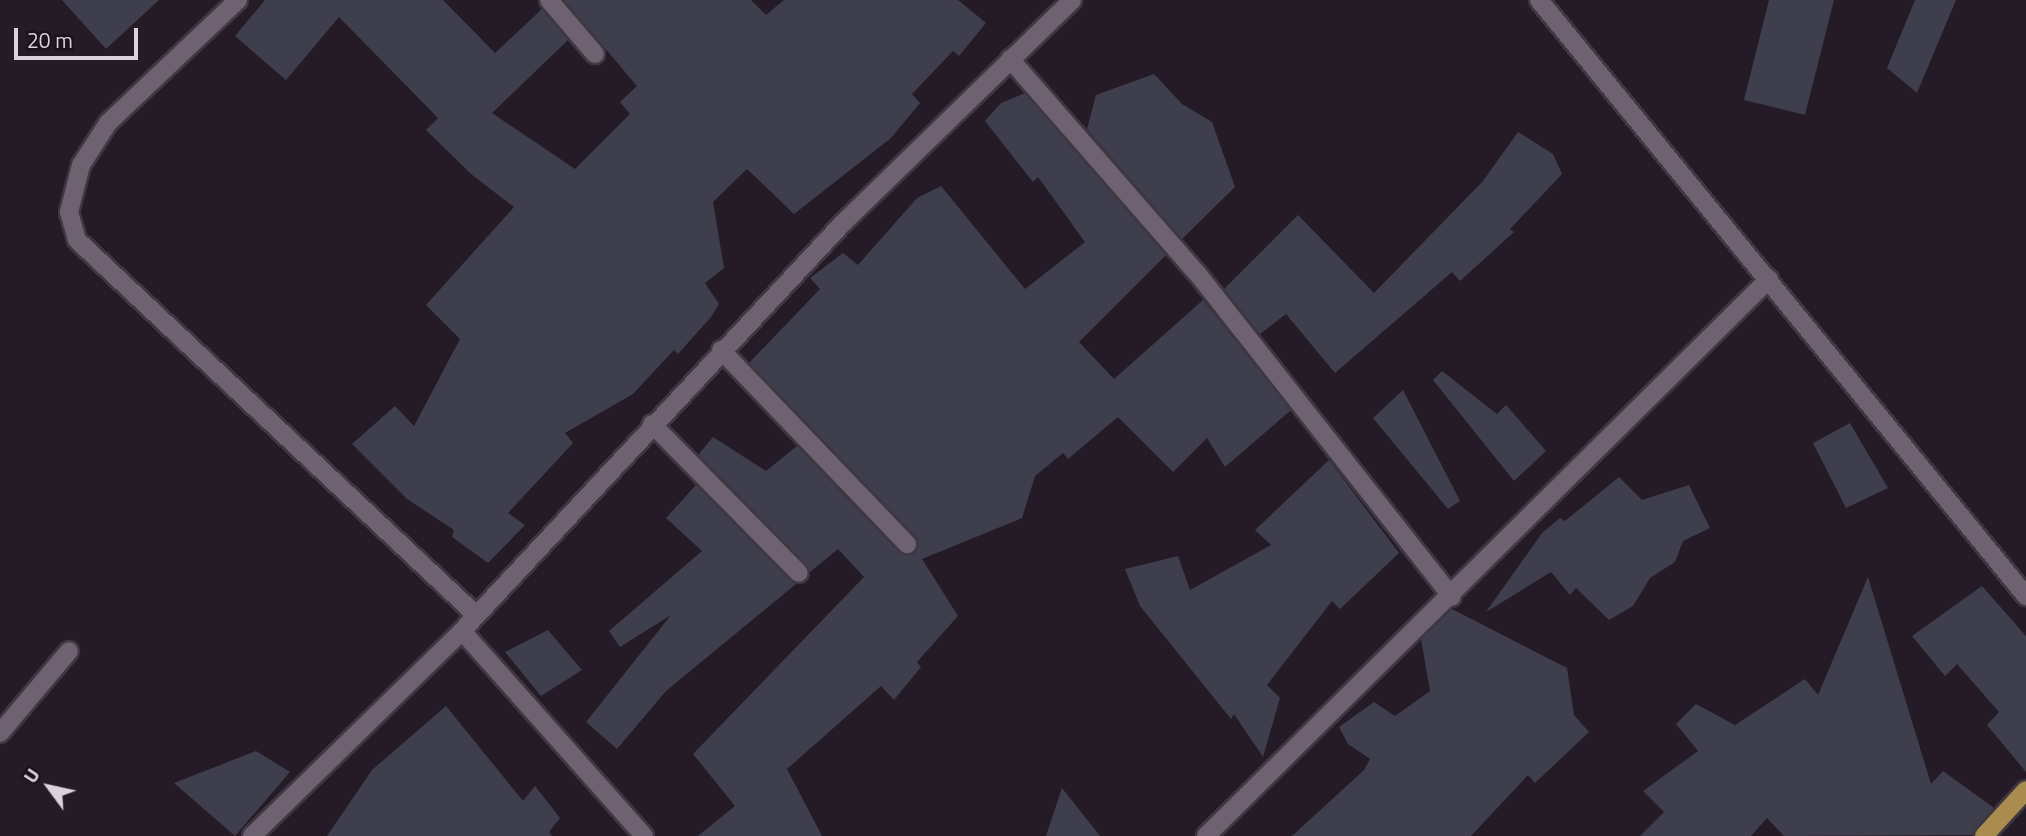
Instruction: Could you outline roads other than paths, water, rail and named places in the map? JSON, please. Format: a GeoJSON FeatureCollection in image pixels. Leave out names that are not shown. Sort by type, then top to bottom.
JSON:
{"type":"FeatureCollection","features":[{"type":"Feature","properties":{"kind":"main road"},"geometry":{"type":"LineString","coordinates":[[1984,836],[2026,790]]}},
{"type":"Feature","properties":{"kind":"street"},"geometry":{"type":"LineString","coordinates":[[238,0],[108,122],[80,165],[69,212],[77,240],[476,615]]}},
{"type":"Feature","properties":{"kind":"street"},"geometry":{"type":"LineString","coordinates":[[549,0],[595,54]]}},
{"type":"Feature","properties":{"kind":"street"},"geometry":{"type":"LineString","coordinates":[[253,836],[462,631],[721,350],[1072,0]]}},
{"type":"Feature","properties":{"kind":"street"},"geometry":{"type":"LineString","coordinates":[[1539,0],[2026,596]]}},
{"type":"Feature","properties":{"kind":"street"},"geometry":{"type":"LineString","coordinates":[[1010,59],[1197,273],[1452,597]]}},
{"type":"Feature","properties":{"kind":"street"},"geometry":{"type":"LineString","coordinates":[[1206,836],[1452,597],[1769,279]]}},
{"type":"Feature","properties":{"kind":"street"},"geometry":{"type":"LineString","coordinates":[[721,350],[907,544]]}},
{"type":"Feature","properties":{"kind":"street"},"geometry":{"type":"LineString","coordinates":[[652,424],[799,573]]}},
{"type":"Feature","properties":{"kind":"street"},"geometry":{"type":"LineString","coordinates":[[462,631],[644,836]]}},
{"type":"Feature","properties":{"kind":"street"},"geometry":{"type":"LineString","coordinates":[[0,733],[69,651]]}}]}
